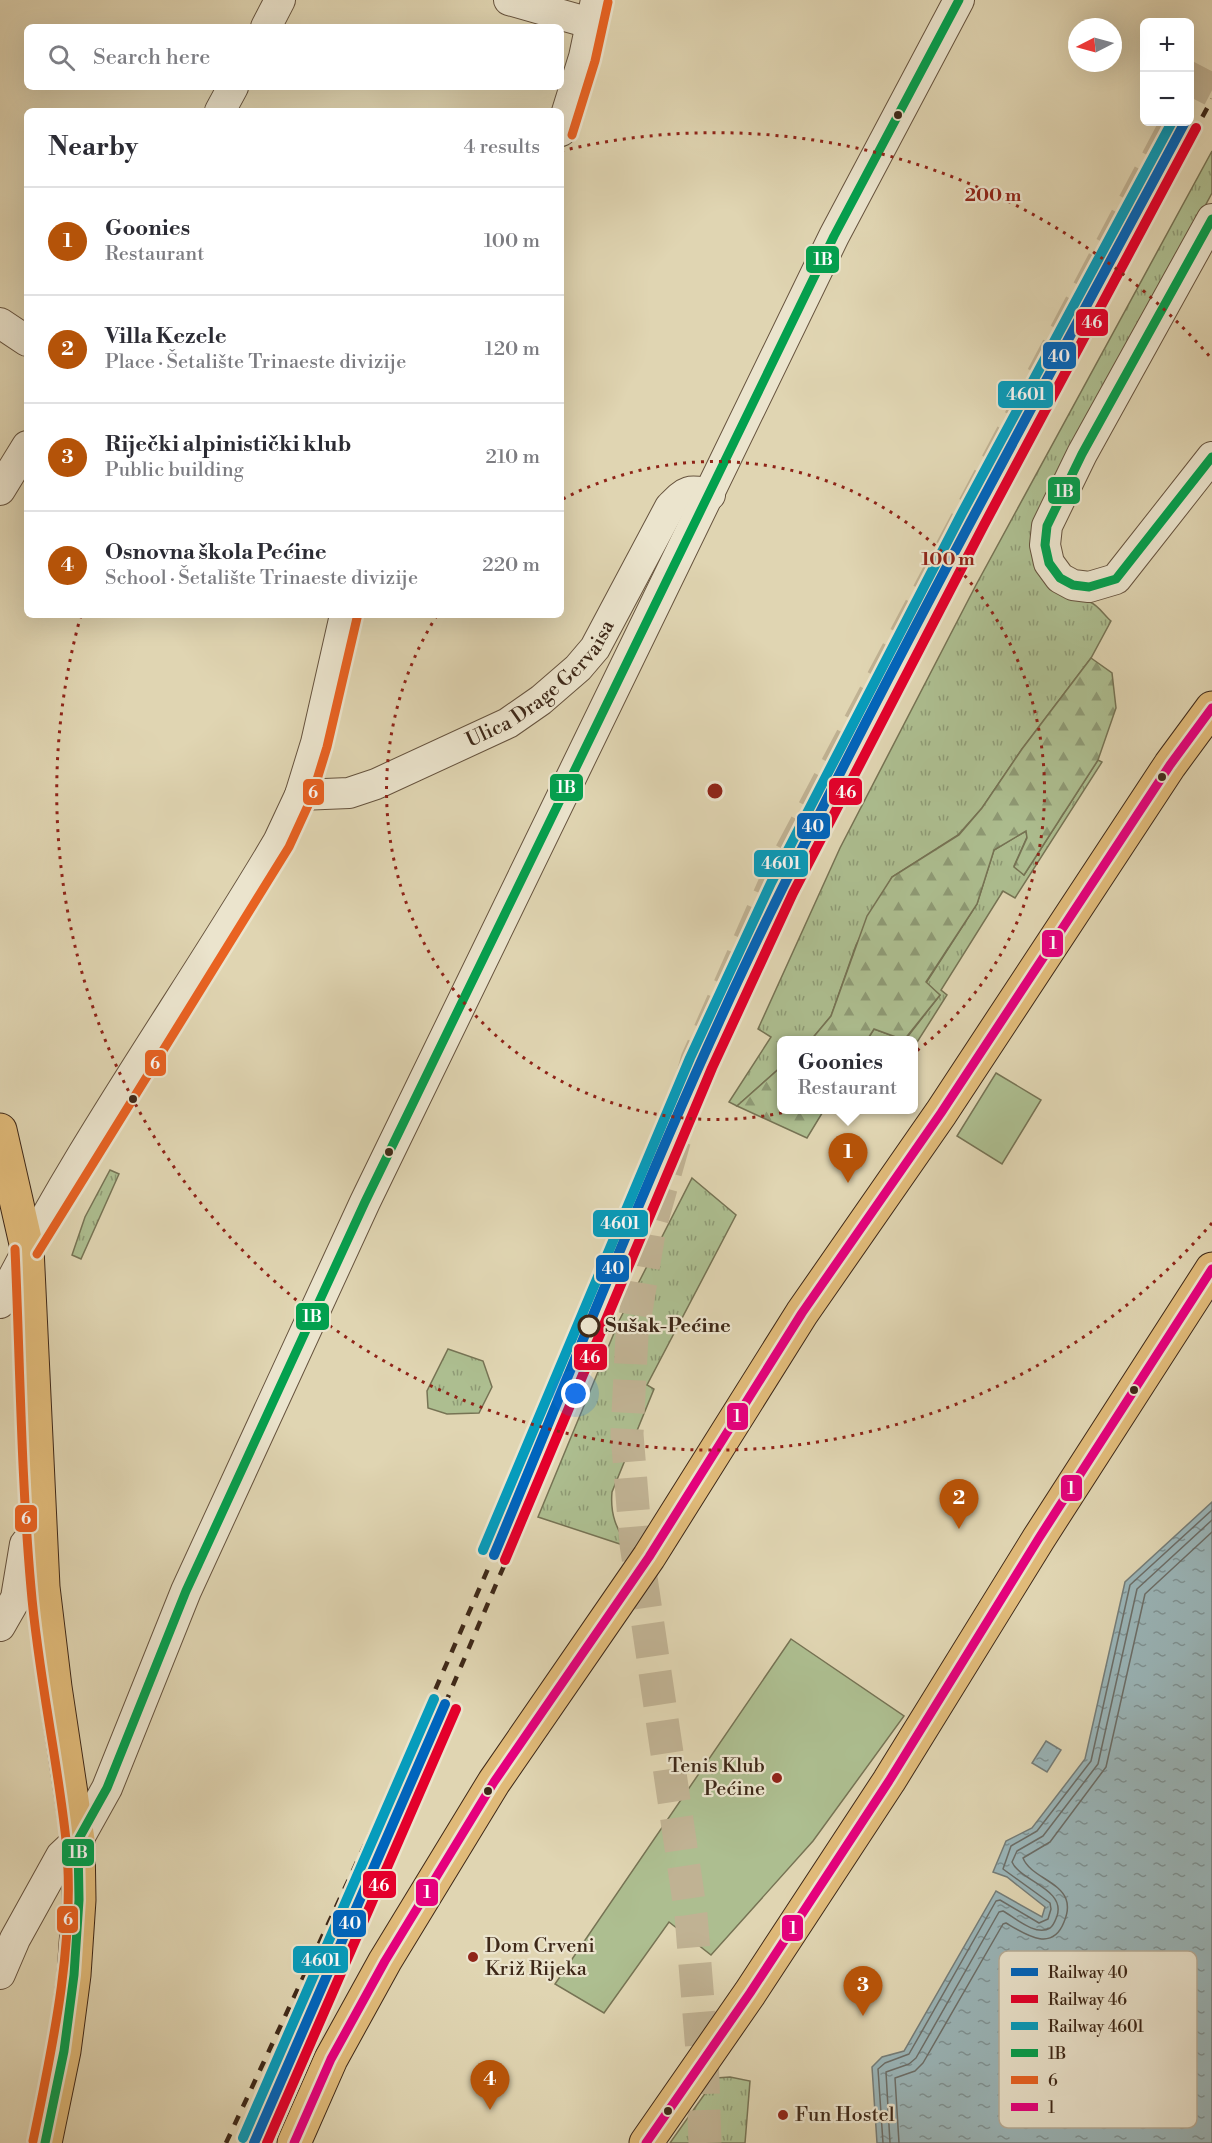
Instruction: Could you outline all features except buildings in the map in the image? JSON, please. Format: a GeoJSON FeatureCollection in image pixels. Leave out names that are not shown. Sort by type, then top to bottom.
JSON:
{"type":"FeatureCollection","features":[{"type":"Feature","properties":{"kind":"main road"},"geometry":{"type":"LineString","coordinates":[[294,2143],[331,2059],[385,1961],[494,1782],[649,1557],[802,1312],[941,1113],[1164,774],[1212,708]]}},
{"type":"Feature","properties":{"kind":"main road"},"geometry":{"type":"LineString","coordinates":[[0,1130],[27,1248],[39,1530],[55,1687],[78,1840],[62,1883],[74,1975],[64,2051],[45,2143]]}},
{"type":"Feature","properties":{"kind":"main road"},"geometry":{"type":"LineString","coordinates":[[646,2143],[750,1993],[882,1791],[1039,1538],[1212,1269]]}},
{"type":"Feature","properties":{"kind":"street"},"geometry":{"type":"LineString","coordinates":[[268,24],[280,0]]}},
{"type":"Feature","properties":{"kind":"street"},"geometry":{"type":"LineString","coordinates":[[508,0],[593,12],[584,57],[564,121]]}},
{"type":"Feature","properties":{"kind":"street","name":"Ulica Drage Gervaisa"},"geometry":{"type":"LineString","coordinates":[[78,1840],[107,1788],[186,1591],[365,1202],[834,236],[959,0]]}},
{"type":"Feature","properties":{"kind":"street"},"geometry":{"type":"LineString","coordinates":[[222,108],[231,90]]}},
{"type":"Feature","properties":{"kind":"street"},"geometry":{"type":"LineString","coordinates":[[1212,219],[1082,454],[1047,526],[1045,545],[1049,563],[1060,578],[1073,585],[1089,588],[1116,579],[1212,457]]}},
{"type":"Feature","properties":{"kind":"street"},"geometry":{"type":"LineString","coordinates":[[0,323],[24,339]]}},
{"type":"Feature","properties":{"kind":"street"},"geometry":{"type":"LineString","coordinates":[[0,490],[24,451]]}},
{"type":"Feature","properties":{"kind":"street","name":"Ulica Drage Gervaisa"},"geometry":{"type":"LineString","coordinates":[[300,795],[348,794],[376,784],[508,723],[541,700],[578,668],[595,648],[635,577],[670,507],[685,492],[695,490],[710,495]]}},
{"type":"Feature","properties":{"kind":"street"},"geometry":{"type":"LineString","coordinates":[[0,1303],[27,1248],[252,886],[300,795],[316,743],[344,618]]}},
{"type":"Feature","properties":{"kind":"street"},"geometry":{"type":"LineString","coordinates":[[0,1626],[16,1598],[25,1544],[39,1530]]}},
{"type":"Feature","properties":{"kind":"street"},"geometry":{"type":"LineString","coordinates":[[0,1974],[15,1939],[62,1883]]}},
{"type":"Feature","properties":{"kind":"green space"},"geometry":{"type":"Polygon","coordinates":[[[1212,151],[1212,193],[1032,528],[1032,551],[1039,570],[1045,578],[1052,586],[1072,598],[1093,603],[1111,621],[1091,658],[1022,749],[982,808],[958,835],[892,877],[856,945],[831,1016],[814,1036],[777,1036],[777,1070],[737,1106],[729,1102],[771,1037],[758,1029],[840,848],[976,585],[1212,151]]]}},
{"type":"Feature","properties":{"kind":"green space"},"geometry":{"type":"Polygon","coordinates":[[[1091,658],[1112,673],[1116,708],[1098,760],[1024,875],[1014,867],[1027,838],[1026,831],[994,850],[977,904],[926,982],[940,995],[907,1036],[893,1036],[874,1029],[870,1036],[814,1036],[831,1016],[867,916],[892,877],[959,835],[982,808],[1022,749],[1091,658]]]}},
{"type":"Feature","properties":{"kind":"green space"},"geometry":{"type":"Polygon","coordinates":[[[1098,760],[1102,762],[1015,898],[1003,891],[941,990],[947,995],[918,1041],[918,1036],[908,1036],[940,995],[926,983],[977,904],[994,850],[1026,831],[1027,837],[1014,866],[1024,875],[1098,760]]]}},
{"type":"Feature","properties":{"kind":"green space"},"geometry":{"type":"Polygon","coordinates":[[[874,1029],[894,1036],[870,1036],[874,1029]]]}},
{"type":"Feature","properties":{"kind":"green space"},"geometry":{"type":"Polygon","coordinates":[[[777,1070],[777,1114],[822,1114],[807,1138],[737,1106],[777,1070]]]}},
{"type":"Feature","properties":{"kind":"green space"},"geometry":{"type":"Polygon","coordinates":[[[996,1073],[1041,1100],[1002,1164],[957,1136],[996,1073]]]}},
{"type":"Feature","properties":{"kind":"green space"},"geometry":{"type":"Polygon","coordinates":[[[110,1170],[119,1174],[81,1259],[72,1255],[85,1217],[110,1170]]]}},
{"type":"Feature","properties":{"kind":"green space"},"geometry":{"type":"Polygon","coordinates":[[[692,1178],[736,1215],[647,1385],[654,1389],[612,1492],[615,1521],[629,1547],[538,1517],[619,1321],[692,1178]]]}},
{"type":"Feature","properties":{"kind":"green space"},"geometry":{"type":"Polygon","coordinates":[[[448,1349],[483,1361],[492,1387],[479,1413],[447,1414],[428,1408],[427,1391],[448,1349]]]}},
{"type":"Feature","properties":{"kind":"green space","name":"Tenis Klub Pećine"},"geometry":{"type":"Polygon","coordinates":[[[791,1639],[904,1716],[813,1841],[711,1955],[669,1922],[604,2013],[555,1984],[791,1639]]]}},
{"type":"Feature","properties":{"kind":"green space"},"geometry":{"type":"Polygon","coordinates":[[[730,2077],[750,2081],[745,2143],[670,2143],[716,2078],[730,2077]]]}},
{"type":"Feature","properties":{"kind":"water"},"geometry":{"type":"Polygon","coordinates":[[[1212,1502],[1212,2143],[877,2143],[872,2067],[882,2057],[904,2051],[996,1891],[1042,1917],[1045,1907],[1007,1877],[993,1872],[1006,1841],[1032,1828],[1085,1759],[1125,1582],[1212,1502]]]}},
{"type":"Feature","properties":{"kind":"water"},"geometry":{"type":"Polygon","coordinates":[[[1046,1741],[1061,1750],[1047,1772],[1032,1763],[1046,1741]]]}},
{"type":"Feature","properties":{"kind":"tunnel"},"geometry":{"type":"LineString","coordinates":[[1194,89],[1212,54]]}},
{"type":"Feature","properties":{"kind":"tunnel"},"geometry":{"type":"LineString","coordinates":[[705,2143],[702,2051],[691,1915],[636,1544],[627,1434],[632,1335],[650,1227],[697,1060],[775,883],[1175,126]]}},
{"type":"Feature","properties":{"kind":"railway"},"geometry":{"type":"LineString","coordinates":[[445,1704],[741,1010],[809,860],[893,696],[1212,99]]}},
{"type":"Feature","properties":{"kind":"railway"},"geometry":{"type":"LineString","coordinates":[[226,2143],[405,1759],[494,1555]]}},
{"type":"Feature","properties":{"kind":"rail line","name":"4601"},"geometry":{"type":"LineString","coordinates":[[483,1550],[690,1058],[771,883],[962,513],[1170,126]]}},
{"type":"Feature","properties":{"kind":"rail line","name":"40"},"geometry":{"type":"LineString","coordinates":[[494,1555],[669,1134],[783,887],[930,599],[1183,126]]}},
{"type":"Feature","properties":{"kind":"rail line","name":"46"},"geometry":{"type":"LineString","coordinates":[[505,1560],[712,1068],[793,893],[984,525],[1196,128]]}},
{"type":"Feature","properties":{"kind":"rail line","name":"4601"},"geometry":{"type":"LineString","coordinates":[[243,2138],[434,1699]]}},
{"type":"Feature","properties":{"kind":"rail line","name":"40"},"geometry":{"type":"LineString","coordinates":[[254,2143],[445,1704]]}},
{"type":"Feature","properties":{"kind":"rail line","name":"46"},"geometry":{"type":"LineString","coordinates":[[267,2143],[456,1709]]}},
{"type":"Feature","properties":{"kind":"transit line","name":"1B"},"geometry":{"type":"LineString","coordinates":[[45,2143],[64,2051],[74,1975],[79,1900],[78,1840],[107,1788],[186,1591],[365,1202],[834,236],[959,0]]}},
{"type":"Feature","properties":{"kind":"transit line","name":"6"},"geometry":{"type":"LineString","coordinates":[[572,135],[595,61],[608,2]]}},
{"type":"Feature","properties":{"kind":"transit line","name":"1B"},"geometry":{"type":"LineString","coordinates":[[1212,219],[1082,454],[1047,526],[1045,545],[1049,563],[1060,578],[1073,585],[1089,587],[1116,579],[1212,457]]}},
{"type":"Feature","properties":{"kind":"transit line","name":"6"},"geometry":{"type":"LineString","coordinates":[[37,1254],[289,847],[311,799],[327,747],[357,618]]}},
{"type":"Feature","properties":{"kind":"transit line","name":"1"},"geometry":{"type":"LineString","coordinates":[[294,2143],[331,2059],[385,1961],[494,1782],[649,1557],[802,1313],[941,1113],[1170,765],[1212,708]]}},
{"type":"Feature","properties":{"kind":"transit line","name":"6"},"geometry":{"type":"LineString","coordinates":[[15,1249],[23,1461],[31,1588],[66,1840],[68,1877],[68,1915],[61,1991],[33,2141]]}},
{"type":"Feature","properties":{"kind":"transit line","name":"1"},"geometry":{"type":"LineString","coordinates":[[646,2143],[750,1993],[889,1781],[1039,1538],[1212,1269]]}},
{"type":"Feature","properties":{"kind":"place","name":"Goonies"},"geometry":{"type":"Point","coordinates":[848,1183]}},
{"type":"Feature","properties":{"kind":"place","name":"Sušak-Pećine"},"geometry":{"type":"Point","coordinates":[589,1326]}},
{"type":"Feature","properties":{"kind":"place","name":"Villa Kezele"},"geometry":{"type":"Point","coordinates":[959,1529]}},
{"type":"Feature","properties":{"kind":"place","name":"Tenis Klub Pećine"},"geometry":{"type":"Point","coordinates":[777,1778]}},
{"type":"Feature","properties":{"kind":"place","name":"Dom Crveni Križ Rijeka"},"geometry":{"type":"Point","coordinates":[473,1957]}},
{"type":"Feature","properties":{"kind":"place","name":"Riječki alpinistički klub"},"geometry":{"type":"Point","coordinates":[863,2016]}},
{"type":"Feature","properties":{"kind":"place","name":"Osnovna škola Pećine"},"geometry":{"type":"Point","coordinates":[490,2110]}},
{"type":"Feature","properties":{"kind":"place","name":"Fun Hostel"},"geometry":{"type":"Point","coordinates":[783,2115]}}]}
